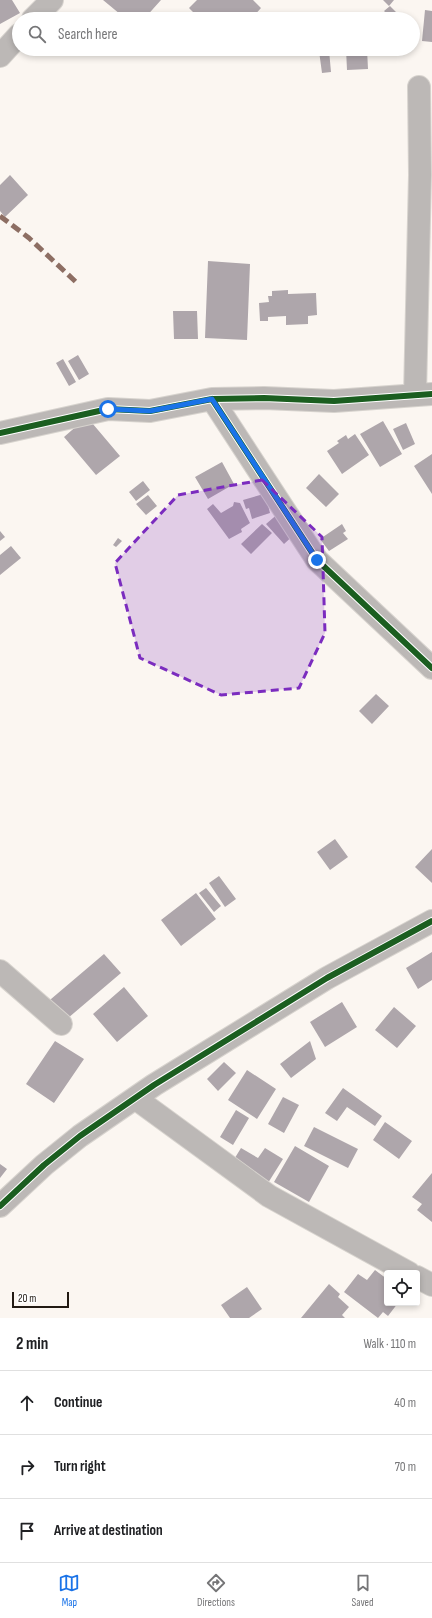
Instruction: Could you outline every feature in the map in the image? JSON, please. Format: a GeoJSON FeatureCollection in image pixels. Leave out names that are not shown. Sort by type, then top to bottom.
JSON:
{"type":"FeatureCollection","features":[{"type":"Feature","properties":{"kind":"street"},"geometry":{"type":"LineString","coordinates":[[0,56],[12,43]]}},
{"type":"Feature","properties":{"kind":"street"},"geometry":{"type":"LineString","coordinates":[[0,433],[108,409],[150,411],[212,399],[264,398],[334,401],[424,395],[419,87]]}},
{"type":"Feature","properties":{"kind":"street"},"geometry":{"type":"LineString","coordinates":[[212,399],[317,560],[432,668]]}},
{"type":"Feature","properties":{"kind":"street"},"geometry":{"type":"LineString","coordinates":[[0,1206],[44,1165],[74,1141],[135,1098],[327,978],[432,921]]}},
{"type":"Feature","properties":{"kind":"street"},"geometry":{"type":"LineString","coordinates":[[0,971],[61,1024]]}},
{"type":"Feature","properties":{"kind":"street"},"geometry":{"type":"LineString","coordinates":[[135,1098],[269,1196],[404,1270]]}},
{"type":"Feature","properties":{"kind":"street"},"geometry":{"type":"LineString","coordinates":[[420,1279],[432,1285]]}},
{"type":"Feature","properties":{"kind":"highlighted area"},"geometry":{"type":"Polygon","coordinates":[[[262,480],[322,537],[325,633],[299,688],[221,695],[140,658],[115,563],[178,495],[262,480]]]}},
{"type":"Feature","properties":{"kind":"building"},"geometry":{"type":"Polygon","coordinates":[[[0,0],[12,0],[19,12],[12,12],[12,17],[0,24],[0,0]]]}},
{"type":"Feature","properties":{"kind":"building"},"geometry":{"type":"Polygon","coordinates":[[[103,0],[161,0],[150,12],[118,12],[103,0]]]}},
{"type":"Feature","properties":{"kind":"building"},"geometry":{"type":"Polygon","coordinates":[[[197,0],[253,0],[261,8],[257,12],[193,12],[189,8],[197,0]]]}},
{"type":"Feature","properties":{"kind":"building"},"geometry":{"type":"Polygon","coordinates":[[[383,0],[394,0],[389,6],[383,0]]]}},
{"type":"Feature","properties":{"kind":"building"},"geometry":{"type":"Polygon","coordinates":[[[390,6],[396,12],[385,12],[384,11],[390,6]]]}},
{"type":"Feature","properties":{"kind":"building"},"geometry":{"type":"Polygon","coordinates":[[[425,10],[432,11],[432,42],[422,41],[425,10]]]}},
{"type":"Feature","properties":{"kind":"building"},"geometry":{"type":"Polygon","coordinates":[[[320,56],[330,56],[331,72],[322,73],[320,56]]]}},
{"type":"Feature","properties":{"kind":"building"},"geometry":{"type":"Polygon","coordinates":[[[346,56],[367,56],[368,69],[347,70],[346,56]]]}},
{"type":"Feature","properties":{"kind":"building"},"geometry":{"type":"Polygon","coordinates":[[[10,175],[28,195],[5,217],[0,211],[0,185],[10,175]]]}},
{"type":"Feature","properties":{"kind":"building"},"geometry":{"type":"Polygon","coordinates":[[[208,261],[250,264],[247,340],[205,338],[208,261]]]}},
{"type":"Feature","properties":{"kind":"building"},"geometry":{"type":"Polygon","coordinates":[[[288,290],[288,294],[316,293],[317,315],[308,316],[308,324],[286,325],[286,316],[268,317],[268,321],[260,321],[259,303],[269,302],[268,296],[272,296],[272,291],[288,290]]]}},
{"type":"Feature","properties":{"kind":"building"},"geometry":{"type":"Polygon","coordinates":[[[173,311],[197,311],[198,339],[174,339],[173,311]]]}},
{"type":"Feature","properties":{"kind":"building"},"geometry":{"type":"Polygon","coordinates":[[[78,355],[89,374],[79,380],[68,361],[78,355]]]}},
{"type":"Feature","properties":{"kind":"building"},"geometry":{"type":"Polygon","coordinates":[[[63,359],[76,382],[69,386],[56,363],[63,359]]]}},
{"type":"Feature","properties":{"kind":"building"},"geometry":{"type":"Polygon","coordinates":[[[87,417],[120,456],[96,475],[64,437],[87,417]]]}},
{"type":"Feature","properties":{"kind":"building"},"geometry":{"type":"Polygon","coordinates":[[[383,421],[402,454],[380,467],[360,434],[383,421]]]}},
{"type":"Feature","properties":{"kind":"building"},"geometry":{"type":"Polygon","coordinates":[[[406,423],[415,444],[403,450],[393,429],[406,423]]]}},
{"type":"Feature","properties":{"kind":"building"},"geometry":{"type":"Polygon","coordinates":[[[355,434],[369,455],[342,474],[327,451],[339,443],[337,441],[346,435],[348,439],[355,434]]]}},
{"type":"Feature","properties":{"kind":"building"},"geometry":{"type":"Polygon","coordinates":[[[432,454],[432,494],[414,466],[432,454]]]}},
{"type":"Feature","properties":{"kind":"building"},"geometry":{"type":"Polygon","coordinates":[[[222,462],[234,484],[208,499],[195,477],[222,462]]]}},
{"type":"Feature","properties":{"kind":"building"},"geometry":{"type":"Polygon","coordinates":[[[319,474],[339,494],[326,507],[306,488],[319,474]]]}},
{"type":"Feature","properties":{"kind":"building"},"geometry":{"type":"Polygon","coordinates":[[[143,481],[150,490],[136,501],[129,492],[143,481]]]}},
{"type":"Feature","properties":{"kind":"building"},"geometry":{"type":"Polygon","coordinates":[[[267,493],[270,513],[252,519],[249,508],[246,509],[243,500],[267,493]]]}},
{"type":"Feature","properties":{"kind":"building"},"geometry":{"type":"Polygon","coordinates":[[[148,495],[157,506],[146,515],[136,504],[148,495]]]}},
{"type":"Feature","properties":{"kind":"building"},"geometry":{"type":"Polygon","coordinates":[[[234,502],[240,503],[250,523],[241,529],[242,532],[229,539],[207,509],[213,504],[221,513],[233,506],[234,502]]]}},
{"type":"Feature","properties":{"kind":"building"},"geometry":{"type":"Polygon","coordinates":[[[280,512],[297,532],[284,544],[266,524],[280,512]]]}},
{"type":"Feature","properties":{"kind":"building"},"geometry":{"type":"Polygon","coordinates":[[[262,524],[272,533],[251,554],[241,544],[262,524]]]}},
{"type":"Feature","properties":{"kind":"building"},"geometry":{"type":"Polygon","coordinates":[[[342,524],[346,531],[343,533],[348,539],[329,551],[320,539],[342,524]]]}},
{"type":"Feature","properties":{"kind":"building"},"geometry":{"type":"Polygon","coordinates":[[[0,531],[5,537],[0,541],[0,531]]]}},
{"type":"Feature","properties":{"kind":"building"},"geometry":{"type":"Polygon","coordinates":[[[118,538],[122,541],[116,547],[113,545],[118,538]]]}},
{"type":"Feature","properties":{"kind":"building"},"geometry":{"type":"Polygon","coordinates":[[[11,546],[21,558],[0,575],[0,555],[11,546]]]}},
{"type":"Feature","properties":{"kind":"building"},"geometry":{"type":"Polygon","coordinates":[[[376,694],[389,706],[372,724],[359,711],[376,694]]]}},
{"type":"Feature","properties":{"kind":"building"},"geometry":{"type":"Polygon","coordinates":[[[335,839],[348,857],[330,870],[317,852],[335,839]]]}},
{"type":"Feature","properties":{"kind":"building"},"geometry":{"type":"Polygon","coordinates":[[[432,849],[432,883],[415,867],[432,849]]]}},
{"type":"Feature","properties":{"kind":"building"},"geometry":{"type":"Polygon","coordinates":[[[219,876],[236,899],[225,907],[209,883],[219,876]]]}},
{"type":"Feature","properties":{"kind":"building"},"geometry":{"type":"Polygon","coordinates":[[[206,888],[221,906],[214,912],[199,893],[206,888]]]}},
{"type":"Feature","properties":{"kind":"building"},"geometry":{"type":"Polygon","coordinates":[[[196,893],[216,919],[181,946],[161,920],[196,893]]]}},
{"type":"Feature","properties":{"kind":"building"},"geometry":{"type":"Polygon","coordinates":[[[432,952],[432,980],[418,989],[406,968],[432,952]]]}},
{"type":"Feature","properties":{"kind":"building"},"geometry":{"type":"Polygon","coordinates":[[[104,954],[121,973],[61,1024],[44,1005],[104,954]]]}},
{"type":"Feature","properties":{"kind":"building"},"geometry":{"type":"Polygon","coordinates":[[[124,987],[148,1016],[117,1042],[93,1014],[124,987]]]}},
{"type":"Feature","properties":{"kind":"building"},"geometry":{"type":"Polygon","coordinates":[[[342,1002],[357,1027],[325,1047],[310,1022],[342,1002]]]}},
{"type":"Feature","properties":{"kind":"building"},"geometry":{"type":"Polygon","coordinates":[[[394,1007],[416,1026],[397,1048],[375,1030],[394,1007]]]}},
{"type":"Feature","properties":{"kind":"building"},"geometry":{"type":"Polygon","coordinates":[[[55,1041],[84,1059],[54,1103],[26,1084],[55,1041]]]}},
{"type":"Feature","properties":{"kind":"building"},"geometry":{"type":"Polygon","coordinates":[[[310,1041],[316,1059],[291,1078],[280,1064],[310,1041]]]}},
{"type":"Feature","properties":{"kind":"building"},"geometry":{"type":"Polygon","coordinates":[[[224,1062],[236,1073],[218,1091],[207,1079],[224,1062]]]}},
{"type":"Feature","properties":{"kind":"building"},"geometry":{"type":"Polygon","coordinates":[[[247,1070],[276,1089],[257,1119],[228,1100],[247,1070]]]}},
{"type":"Feature","properties":{"kind":"building"},"geometry":{"type":"Polygon","coordinates":[[[343,1088],[382,1116],[375,1126],[347,1107],[337,1121],[325,1113],[343,1088]]]}},
{"type":"Feature","properties":{"kind":"building"},"geometry":{"type":"Polygon","coordinates":[[[283,1097],[299,1105],[284,1133],[268,1124],[283,1097]]]}},
{"type":"Feature","properties":{"kind":"building"},"geometry":{"type":"Polygon","coordinates":[[[236,1110],[249,1118],[233,1145],[220,1137],[236,1110]]]}},
{"type":"Feature","properties":{"kind":"building"},"geometry":{"type":"Polygon","coordinates":[[[385,1122],[412,1141],[399,1159],[373,1140],[385,1122]]]}},
{"type":"Feature","properties":{"kind":"building"},"geometry":{"type":"Polygon","coordinates":[[[314,1127],[358,1149],[348,1168],[304,1146],[314,1127]]]}},
{"type":"Feature","properties":{"kind":"building"},"geometry":{"type":"Polygon","coordinates":[[[295,1146],[329,1166],[309,1202],[274,1182],[295,1146]]]}},
{"type":"Feature","properties":{"kind":"building"},"geometry":{"type":"Polygon","coordinates":[[[241,1148],[258,1158],[265,1148],[283,1159],[268,1183],[233,1161],[241,1148]]]}},
{"type":"Feature","properties":{"kind":"building"},"geometry":{"type":"Polygon","coordinates":[[[0,1164],[7,1169],[0,1178],[0,1164]]]}},
{"type":"Feature","properties":{"kind":"building"},"geometry":{"type":"Polygon","coordinates":[[[432,1173],[432,1222],[417,1210],[422,1204],[412,1197],[432,1173]]]}},
{"type":"Feature","properties":{"kind":"building"},"geometry":{"type":"Polygon","coordinates":[[[375,1270],[384,1277],[384,1306],[396,1306],[388,1316],[383,1312],[378,1318],[344,1292],[358,1274],[367,1280],[375,1270]]]}},
{"type":"Feature","properties":{"kind":"building"},"geometry":{"type":"Polygon","coordinates":[[[329,1284],[340,1294],[338,1297],[349,1307],[342,1315],[345,1318],[301,1318],[329,1284]]]}},
{"type":"Feature","properties":{"kind":"building"},"geometry":{"type":"Polygon","coordinates":[[[247,1287],[262,1309],[249,1318],[230,1318],[221,1305],[247,1287]]]}},
{"type":"Feature","properties":{"kind":"marked path"},"geometry":{"type":"LineString","coordinates":[[0,216],[29,238],[76,282]]}},
{"type":"Feature","properties":{"kind":"cycle path"},"geometry":{"type":"LineString","coordinates":[[0,433],[108,409],[150,411],[212,399],[264,398],[334,401],[432,394]]}},
{"type":"Feature","properties":{"kind":"cycle path"},"geometry":{"type":"LineString","coordinates":[[212,399],[317,560],[432,668]]}},
{"type":"Feature","properties":{"kind":"cycle path"},"geometry":{"type":"LineString","coordinates":[[0,1206],[44,1165],[80,1136],[154,1085],[327,978],[432,921]]}},
{"type":"Feature","properties":{"kind":"route"},"geometry":{"type":"LineString","coordinates":[[108,409],[150,411],[212,399],[317,560]]}}]}
